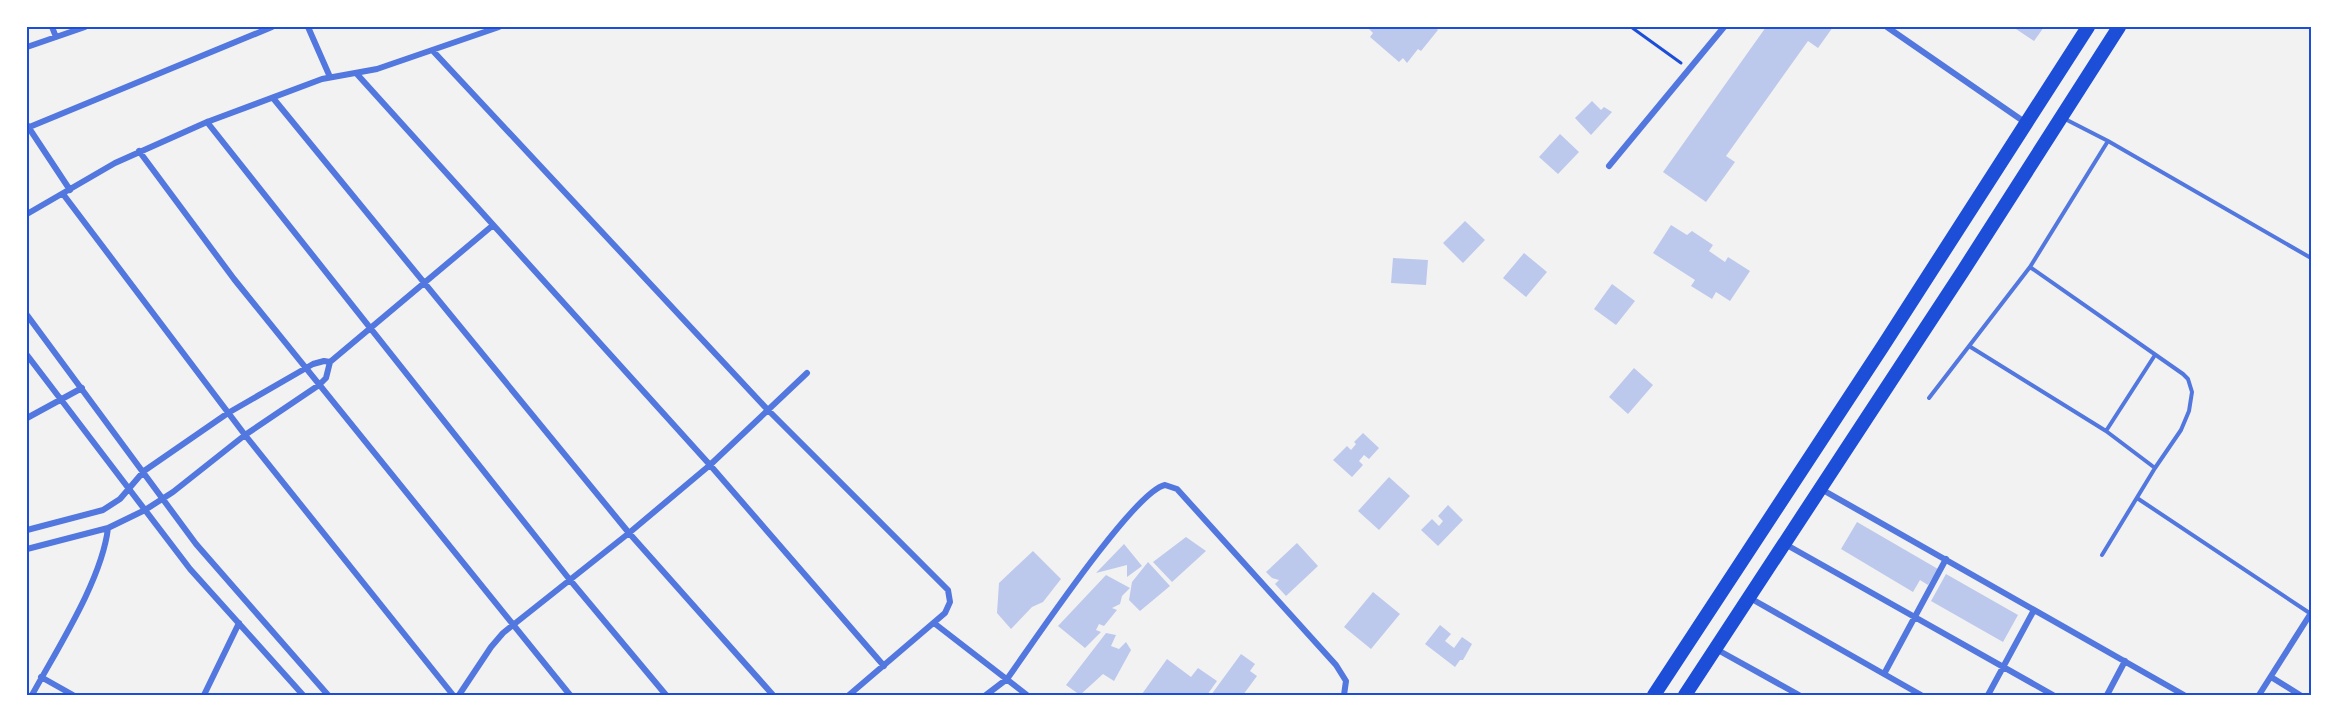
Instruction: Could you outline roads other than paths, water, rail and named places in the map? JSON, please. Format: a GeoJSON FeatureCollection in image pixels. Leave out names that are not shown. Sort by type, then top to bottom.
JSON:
{"type":"FeatureCollection","features":[{"type":"Feature","properties":{"kind":"highway"},"geometry":{"type":"LineString","coordinates":[[1654,695],[2088,27]]}},
{"type":"Feature","properties":{"kind":"highway"},"geometry":{"type":"LineString","coordinates":[[1685,695],[1821,489],[2119,27]]}},
{"type":"Feature","properties":{"kind":"highway"},"geometry":{"type":"LineString","coordinates":[[2044,95],[2064,113]]}},
{"type":"Feature","properties":{"kind":"street"},"geometry":{"type":"LineString","coordinates":[[52,27],[56,37]]}},
{"type":"Feature","properties":{"kind":"street"},"geometry":{"type":"LineString","coordinates":[[27,47],[85,27]]}},
{"type":"Feature","properties":{"kind":"street"},"geometry":{"type":"LineString","coordinates":[[70,190],[28,127],[272,27]]}},
{"type":"Feature","properties":{"kind":"street"},"geometry":{"type":"LineString","coordinates":[[308,27],[330,77]]}},
{"type":"Feature","properties":{"kind":"street"},"geometry":{"type":"LineString","coordinates":[[27,214],[138,151],[207,122],[330,77],[356,73],[433,51],[499,27]]}},
{"type":"Feature","properties":{"kind":"street"},"geometry":{"type":"LineString","coordinates":[[1609,166],[1724,27]]}},
{"type":"Feature","properties":{"kind":"street"},"geometry":{"type":"LineString","coordinates":[[1887,27],[2026,123]]}},
{"type":"Feature","properties":{"kind":"street"},"geometry":{"type":"LineString","coordinates":[[433,51],[767,409],[948,590],[950,602],[945,612],[849,695]]}},
{"type":"Feature","properties":{"kind":"street"},"geometry":{"type":"LineString","coordinates":[[356,73],[710,465],[884,666]]}},
{"type":"Feature","properties":{"kind":"street"},"geometry":{"type":"LineString","coordinates":[[273,98],[629,533],[773,695]]}},
{"type":"Feature","properties":{"kind":"street"},"geometry":{"type":"LineString","coordinates":[[207,122],[369,330],[570,580],[666,695]]}},
{"type":"Feature","properties":{"kind":"street"},"geometry":{"type":"LineString","coordinates":[[138,151],[234,279],[570,695]]}},
{"type":"Feature","properties":{"kind":"street"},"geometry":{"type":"LineString","coordinates":[[63,194],[245,435],[453,695]]}},
{"type":"Feature","properties":{"kind":"street"},"geometry":{"type":"LineString","coordinates":[[27,549],[108,528],[163,499],[245,435],[319,384],[326,378],[330,362],[492,226]]}},
{"type":"Feature","properties":{"kind":"street"},"geometry":{"type":"LineString","coordinates":[[28,319],[144,471],[196,544],[328,695]]}},
{"type":"Feature","properties":{"kind":"street"},"geometry":{"type":"LineString","coordinates":[[27,355],[190,569],[303,695]]}},
{"type":"Feature","properties":{"kind":"street"},"geometry":{"type":"LineString","coordinates":[[27,530],[103,510],[129,489],[144,471],[228,413],[306,367],[319,362],[330,362]]}},
{"type":"Feature","properties":{"kind":"street"},"geometry":{"type":"LineString","coordinates":[[459,695],[490,647],[513,624],[629,533],[710,465],[807,372]]}},
{"type":"Feature","properties":{"kind":"street"},"geometry":{"type":"LineString","coordinates":[[27,418],[82,388]]}},
{"type":"Feature","properties":{"kind":"street"},"geometry":{"type":"LineString","coordinates":[[986,695],[1007,679],[1113,533],[1153,490],[1165,485],[1177,489],[1336,665],[1346,681],[1344,695]]}},
{"type":"Feature","properties":{"kind":"street"},"geometry":{"type":"LineString","coordinates":[[1821,489],[2184,695]]}},
{"type":"Feature","properties":{"kind":"street"},"geometry":{"type":"LineString","coordinates":[[32,695],[89,588],[100,561],[108,528]]}},
{"type":"Feature","properties":{"kind":"street"},"geometry":{"type":"LineString","coordinates":[[1784,544],[2053,695]]}},
{"type":"Feature","properties":{"kind":"street"},"geometry":{"type":"LineString","coordinates":[[1884,674],[1946,560]]}},
{"type":"Feature","properties":{"kind":"street"},"geometry":{"type":"LineString","coordinates":[[1749,598],[1920,695]]}},
{"type":"Feature","properties":{"kind":"street"},"geometry":{"type":"LineString","coordinates":[[1988,695],[2034,610]]}},
{"type":"Feature","properties":{"kind":"street"},"geometry":{"type":"LineString","coordinates":[[2259,695],[2311,614]]}},
{"type":"Feature","properties":{"kind":"street"},"geometry":{"type":"LineString","coordinates":[[934,622],[1028,695]]}},
{"type":"Feature","properties":{"kind":"street"},"geometry":{"type":"LineString","coordinates":[[204,695],[239,623]]}},
{"type":"Feature","properties":{"kind":"street"},"geometry":{"type":"LineString","coordinates":[[1716,648],[1799,695]]}},
{"type":"Feature","properties":{"kind":"street"},"geometry":{"type":"LineString","coordinates":[[2107,695],[2125,661]]}},
{"type":"Feature","properties":{"kind":"street"},"geometry":{"type":"LineString","coordinates":[[41,677],[73,695]]}},
{"type":"Feature","properties":{"kind":"street"},"geometry":{"type":"LineString","coordinates":[[2271,677],[2300,695]]}},
{"type":"Feature","properties":{"kind":"lane"},"geometry":{"type":"LineString","coordinates":[[2064,113],[2108,141],[2311,258]]}},
{"type":"Feature","properties":{"kind":"lane"},"geometry":{"type":"LineString","coordinates":[[1929,398],[2030,267],[2108,141]]}},
{"type":"Feature","properties":{"kind":"lane"},"geometry":{"type":"LineString","coordinates":[[2030,267],[2188,379],[2192,392],[2189,411],[2181,430],[2102,555]]}},
{"type":"Feature","properties":{"kind":"lane"},"geometry":{"type":"LineString","coordinates":[[1969,346],[2106,431],[2155,468]]}},
{"type":"Feature","properties":{"kind":"lane"},"geometry":{"type":"LineString","coordinates":[[2106,431],[2155,355]]}},
{"type":"Feature","properties":{"kind":"lane"},"geometry":{"type":"LineString","coordinates":[[2137,498],[2311,614]]}}]}
